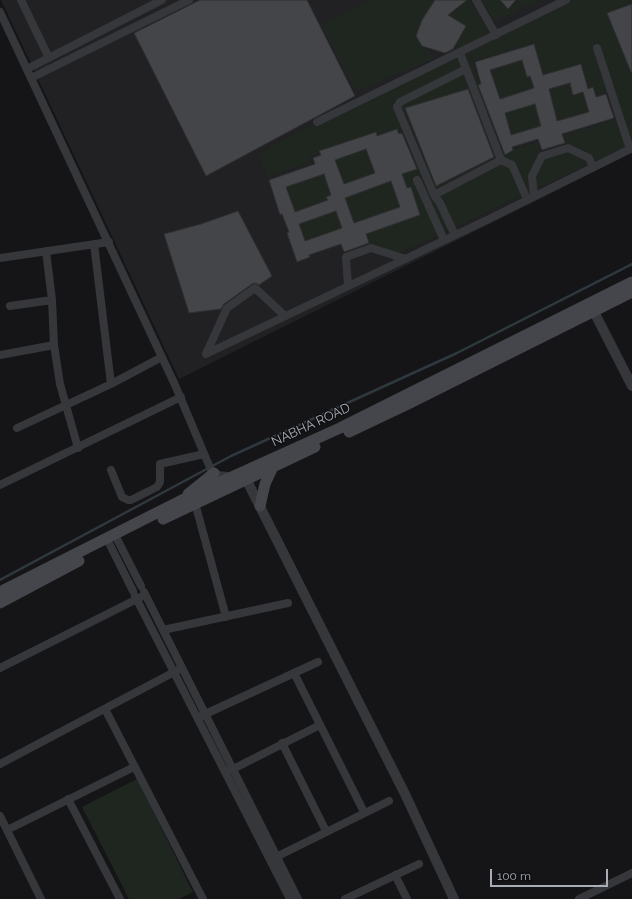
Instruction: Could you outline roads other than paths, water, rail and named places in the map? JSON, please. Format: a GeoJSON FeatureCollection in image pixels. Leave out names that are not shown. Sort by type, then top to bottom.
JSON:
{"type":"FeatureCollection","features":[{"type":"Feature","properties":{"kind":"main road","name":"NABHA ROAD"},"geometry":{"type":"LineString","coordinates":[[0,592],[113,540],[231,481],[273,467],[591,307],[632,282]]}},
{"type":"Feature","properties":{"kind":"main road","name":"NABHA ROAD"},"geometry":{"type":"LineString","coordinates":[[591,307],[632,292]]}},
{"type":"Feature","properties":{"kind":"main road","name":"NABHA ROAD"},"geometry":{"type":"LineString","coordinates":[[244,476],[340,428],[387,409]]}},
{"type":"Feature","properties":{"kind":"main road"},"geometry":{"type":"LineString","coordinates":[[260,506],[265,484],[273,467]]}},
{"type":"Feature","properties":{"kind":"main road"},"geometry":{"type":"LineString","coordinates":[[190,501],[195,486],[211,470]]}},
{"type":"Feature","properties":{"kind":"main road","name":"NABHA ROAD"},"geometry":{"type":"LineString","coordinates":[[0,603],[113,540]]}},
{"type":"Feature","properties":{"kind":"street"},"geometry":{"type":"LineString","coordinates":[[20,0],[49,58]]}},
{"type":"Feature","properties":{"kind":"street"},"geometry":{"type":"LineString","coordinates":[[27,69],[162,0]]}},
{"type":"Feature","properties":{"kind":"street"},"geometry":{"type":"LineString","coordinates":[[32,78],[189,0]]}},
{"type":"Feature","properties":{"kind":"street"},"geometry":{"type":"LineString","coordinates":[[476,0],[496,35]]}},
{"type":"Feature","properties":{"kind":"street"},"geometry":{"type":"LineString","coordinates":[[317,122],[566,0]]}},
{"type":"Feature","properties":{"kind":"street"},"geometry":{"type":"LineString","coordinates":[[0,12],[162,356],[211,470],[223,474],[231,481]]}},
{"type":"Feature","properties":{"kind":"street"},"geometry":{"type":"LineString","coordinates":[[285,316],[255,288],[227,308],[206,354],[406,259],[631,148],[597,48]]}},
{"type":"Feature","properties":{"kind":"street"},"geometry":{"type":"LineString","coordinates":[[460,53],[501,160],[512,165],[530,198]]}},
{"type":"Feature","properties":{"kind":"street"},"geometry":{"type":"LineString","coordinates":[[455,235],[440,203],[434,195],[396,108],[400,102],[466,69]]}},
{"type":"Feature","properties":{"kind":"street"},"geometry":{"type":"LineString","coordinates":[[530,198],[532,176],[542,156],[568,148],[589,158],[593,167]]}},
{"type":"Feature","properties":{"kind":"street"},"geometry":{"type":"LineString","coordinates":[[434,195],[501,160]]}},
{"type":"Feature","properties":{"kind":"street"},"geometry":{"type":"LineString","coordinates":[[417,180],[444,240]]}},
{"type":"Feature","properties":{"kind":"street"},"geometry":{"type":"LineString","coordinates":[[0,258],[109,242]]}},
{"type":"Feature","properties":{"kind":"street"},"geometry":{"type":"LineString","coordinates":[[94,244],[111,384]]}},
{"type":"Feature","properties":{"kind":"street"},"geometry":{"type":"LineString","coordinates":[[348,286],[346,257],[371,248],[406,259]]}},
{"type":"Feature","properties":{"kind":"street"},"geometry":{"type":"LineString","coordinates":[[46,251],[52,300],[54,345],[65,405],[78,448]]}},
{"type":"Feature","properties":{"kind":"street"},"geometry":{"type":"LineString","coordinates":[[10,306],[52,300]]}},
{"type":"Feature","properties":{"kind":"street"},"geometry":{"type":"LineString","coordinates":[[591,307],[632,386]]}},
{"type":"Feature","properties":{"kind":"street"},"geometry":{"type":"LineString","coordinates":[[0,354],[54,345]]}},
{"type":"Feature","properties":{"kind":"street"},"geometry":{"type":"LineString","coordinates":[[17,428],[111,384],[162,356]]}},
{"type":"Feature","properties":{"kind":"street"},"geometry":{"type":"LineString","coordinates":[[0,484],[181,398]]}},
{"type":"Feature","properties":{"kind":"street"},"geometry":{"type":"LineString","coordinates":[[111,470],[122,497],[131,500],[157,487],[160,482],[160,464],[204,454]]}},
{"type":"Feature","properties":{"kind":"street"},"geometry":{"type":"LineString","coordinates":[[244,476],[404,794],[454,899]]}},
{"type":"Feature","properties":{"kind":"street"},"geometry":{"type":"LineString","coordinates":[[190,501],[226,617]]}},
{"type":"Feature","properties":{"kind":"street"},"geometry":{"type":"LineString","coordinates":[[113,540],[143,591],[234,769],[290,899]]}},
{"type":"Feature","properties":{"kind":"street"},"geometry":{"type":"LineString","coordinates":[[113,540],[135,595],[196,718],[225,774],[298,899]]}},
{"type":"Feature","properties":{"kind":"street"},"geometry":{"type":"LineString","coordinates":[[0,668],[143,591]]}},
{"type":"Feature","properties":{"kind":"street"},"geometry":{"type":"LineString","coordinates":[[163,630],[288,603]]}},
{"type":"Feature","properties":{"kind":"street"},"geometry":{"type":"LineString","coordinates":[[196,718],[318,662]]}},
{"type":"Feature","properties":{"kind":"street"},"geometry":{"type":"LineString","coordinates":[[0,764],[182,668]]}},
{"type":"Feature","properties":{"kind":"street"},"geometry":{"type":"LineString","coordinates":[[294,672],[364,812]]}},
{"type":"Feature","properties":{"kind":"street"},"geometry":{"type":"LineString","coordinates":[[105,709],[202,897],[192,899]]}},
{"type":"Feature","properties":{"kind":"street"},"geometry":{"type":"LineString","coordinates":[[225,774],[282,743],[320,725]]}},
{"type":"Feature","properties":{"kind":"street"},"geometry":{"type":"LineString","coordinates":[[282,743],[326,831]]}},
{"type":"Feature","properties":{"kind":"street"},"geometry":{"type":"LineString","coordinates":[[7,830],[134,767]]}},
{"type":"Feature","properties":{"kind":"street"},"geometry":{"type":"LineString","coordinates":[[68,799],[120,899]]}},
{"type":"Feature","properties":{"kind":"street"},"geometry":{"type":"LineString","coordinates":[[273,858],[389,801]]}},
{"type":"Feature","properties":{"kind":"street"},"geometry":{"type":"LineString","coordinates":[[0,816],[41,899]]}},
{"type":"Feature","properties":{"kind":"street"},"geometry":{"type":"LineString","coordinates":[[345,899],[419,864]]}},
{"type":"Feature","properties":{"kind":"street"},"geometry":{"type":"LineString","coordinates":[[579,899],[632,873]]}},
{"type":"Feature","properties":{"kind":"street"},"geometry":{"type":"LineString","coordinates":[[395,875],[408,899]]}},
{"type":"Feature","properties":{"kind":"waterway"},"geometry":{"type":"LineString","coordinates":[[0,580],[231,456],[457,353],[632,264]]}}]}
